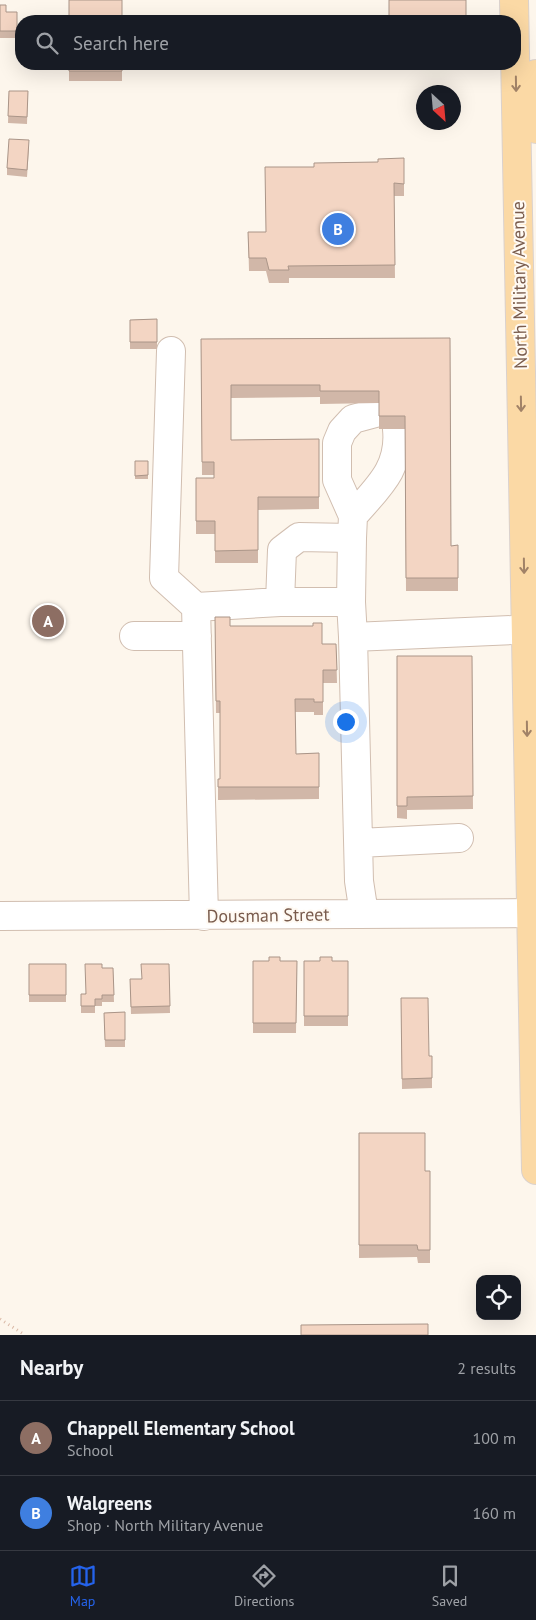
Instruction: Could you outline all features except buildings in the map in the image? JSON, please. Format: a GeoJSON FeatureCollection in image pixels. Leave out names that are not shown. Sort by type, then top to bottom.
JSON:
{"type":"FeatureCollection","features":[{"type":"Feature","properties":{"kind":"main road","name":"North Military Avenue"},"geometry":{"type":"LineString","coordinates":[[514,0],[514,15]]}},
{"type":"Feature","properties":{"kind":"main road","name":"North Military Avenue"},"geometry":{"type":"LineString","coordinates":[[516,70],[531,629],[536,1170]]}},
{"type":"Feature","properties":{"kind":"main road"},"geometry":{"type":"LineString","coordinates":[[536,74],[536,128]]}},
{"type":"Feature","properties":{"kind":"street"},"geometry":{"type":"LineString","coordinates":[[171,351],[164,578],[196,606],[280,602],[352,602]]}},
{"type":"Feature","properties":{"kind":"street"},"geometry":{"type":"LineString","coordinates":[[280,602],[282,550],[299,538],[352,527],[380,487],[394,463],[398,445],[388,420],[353,419],[342,431],[337,443],[337,480],[352,527],[352,602],[360,881],[364,914]]}},
{"type":"Feature","properties":{"kind":"street"},"geometry":{"type":"LineString","coordinates":[[196,606],[204,916]]}},
{"type":"Feature","properties":{"kind":"street"},"geometry":{"type":"LineString","coordinates":[[354,637],[531,629]]}},
{"type":"Feature","properties":{"kind":"street"},"geometry":{"type":"LineString","coordinates":[[134,636],[197,636]]}},
{"type":"Feature","properties":{"kind":"street"},"geometry":{"type":"LineString","coordinates":[[359,843],[459,838]]}},
{"type":"Feature","properties":{"kind":"street","name":"Dousman Street"},"geometry":{"type":"LineString","coordinates":[[0,916],[533,913]]}},
{"type":"Feature","properties":{"kind":"path"},"geometry":{"type":"LineString","coordinates":[[0,1319],[25,1335]]}},
{"type":"Feature","properties":{"kind":"place","name":"Walgreens"},"geometry":{"type":"Point","coordinates":[338,229]}},
{"type":"Feature","properties":{"kind":"place","name":"Chappell Elementary School"},"geometry":{"type":"Point","coordinates":[48,621]}}]}
